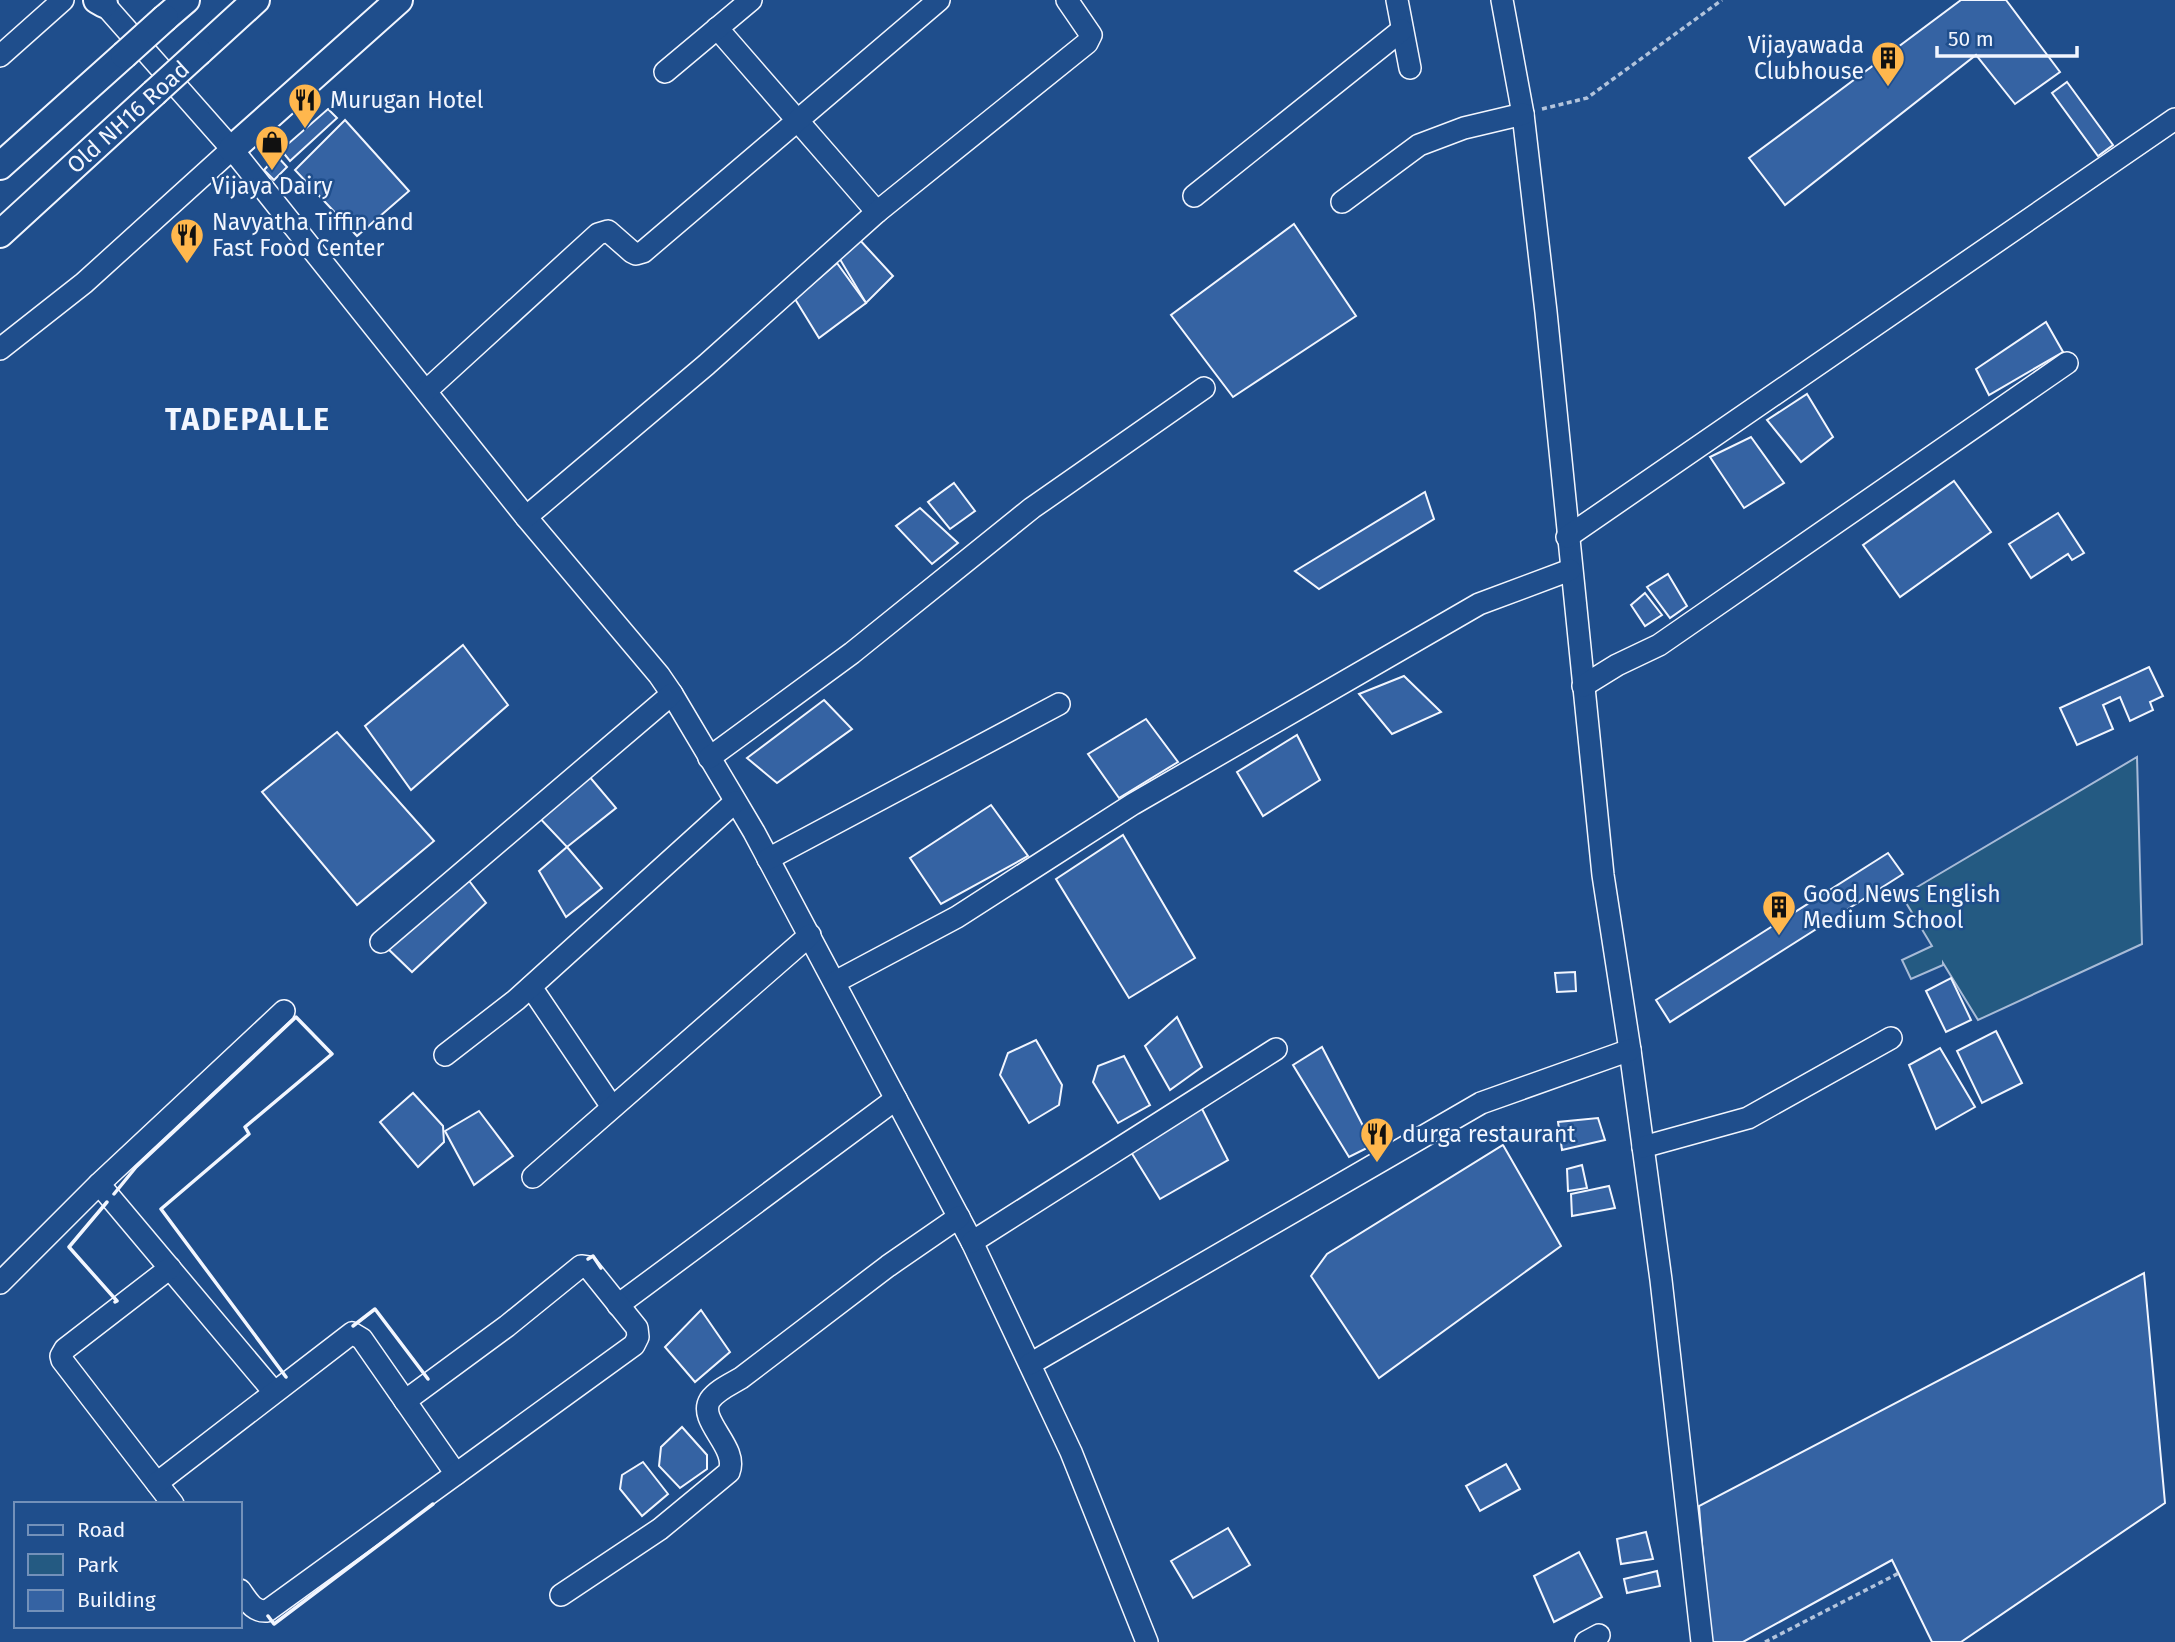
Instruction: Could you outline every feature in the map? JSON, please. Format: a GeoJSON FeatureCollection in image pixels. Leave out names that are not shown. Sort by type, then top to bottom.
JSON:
{"type":"FeatureCollection","features":[{"type":"Feature","properties":{"kind":"main road"},"geometry":{"type":"LineString","coordinates":[[0,166],[186,0]]}},
{"type":"Feature","properties":{"kind":"main road","name":"Old NH16 Road"},"geometry":{"type":"LineString","coordinates":[[0,234],[256,0]]}},
{"type":"Feature","properties":{"kind":"main road"},"geometry":{"type":"LineString","coordinates":[[232,149],[399,0]]}},
{"type":"Feature","properties":{"kind":"street"},"geometry":{"type":"LineString","coordinates":[[0,56],[63,0]]}},
{"type":"Feature","properties":{"kind":"street"},"geometry":{"type":"LineString","coordinates":[[665,72],[751,0]]}},
{"type":"Feature","properties":{"kind":"street"},"geometry":{"type":"LineString","coordinates":[[426,391],[598,234],[608,232],[632,252],[636,254],[643,251],[939,0]]}},
{"type":"Feature","properties":{"kind":"street"},"geometry":{"type":"LineString","coordinates":[[526,517],[706,365],[877,212],[1087,43],[1091,35],[1087,26],[1067,0]]}},
{"type":"Feature","properties":{"kind":"street"},"geometry":{"type":"LineString","coordinates":[[1397,0],[1410,68]]}},
{"type":"Feature","properties":{"kind":"street"},"geometry":{"type":"LineString","coordinates":[[1502,0],[1523,114],[1546,312],[1570,570],[1603,875],[1661,1280],[1702,1642]]}},
{"type":"Feature","properties":{"kind":"street"},"geometry":{"type":"LineString","coordinates":[[101,1],[232,149],[526,517],[672,694],[810,935],[972,1242],[1071,1452],[1147,1642]]}},
{"type":"Feature","properties":{"kind":"street"},"geometry":{"type":"LineString","coordinates":[[717,28],[877,212]]}},
{"type":"Feature","properties":{"kind":"street"},"geometry":{"type":"LineString","coordinates":[[1194,196],[1402,30]]}},
{"type":"Feature","properties":{"kind":"street"},"geometry":{"type":"LineString","coordinates":[[1342,202],[1419,145],[1464,128],[1523,114]]}},
{"type":"Feature","properties":{"kind":"street"},"geometry":{"type":"LineString","coordinates":[[1567,537],[2175,119]]}},
{"type":"Feature","properties":{"kind":"street"},"geometry":{"type":"LineString","coordinates":[[0,349],[84,283],[232,149]]}},
{"type":"Feature","properties":{"kind":"street"},"geometry":{"type":"LineString","coordinates":[[1583,686],[1617,665],[1660,645],[2067,363]]}},
{"type":"Feature","properties":{"kind":"street"},"geometry":{"type":"LineString","coordinates":[[709,758],[852,653],[1032,508],[1204,388]]}},
{"type":"Feature","properties":{"kind":"street"},"geometry":{"type":"LineString","coordinates":[[835,982],[948,923],[1133,804],[1479,604],[1570,570]]}},
{"type":"Feature","properties":{"kind":"street"},"geometry":{"type":"LineString","coordinates":[[381,942],[672,694]]}},
{"type":"Feature","properties":{"kind":"street"},"geometry":{"type":"LineString","coordinates":[[768,859],[1059,704]]}},
{"type":"Feature","properties":{"kind":"street"},"geometry":{"type":"LineString","coordinates":[[444,1055],[516,1000],[736,802]]}},
{"type":"Feature","properties":{"kind":"street"},"geometry":{"type":"LineString","coordinates":[[533,1177],[810,935]]}},
{"type":"Feature","properties":{"kind":"street"},"geometry":{"type":"LineString","coordinates":[[531,987],[612,1107]]}},
{"type":"Feature","properties":{"kind":"street"},"geometry":{"type":"LineString","coordinates":[[0,1283],[99,1184],[284,1011]]}},
{"type":"Feature","properties":{"kind":"street"},"geometry":{"type":"LineString","coordinates":[[1643,1147],[1748,1118],[1891,1038]]}},
{"type":"Feature","properties":{"kind":"street"},"geometry":{"type":"LineString","coordinates":[[972,1242],[1276,1049]]}},
{"type":"Feature","properties":{"kind":"street"},"geometry":{"type":"LineString","coordinates":[[1030,1364],[1481,1103],[1630,1050]]}},
{"type":"Feature","properties":{"kind":"street"},"geometry":{"type":"LineString","coordinates":[[618,1305],[897,1099]]}},
{"type":"Feature","properties":{"kind":"street"},"geometry":{"type":"LineString","coordinates":[[99,1184],[274,1392]]}},
{"type":"Feature","properties":{"kind":"street"},"geometry":{"type":"LineString","coordinates":[[561,1595],[660,1529],[729,1472],[729,1453],[707,1411],[711,1399],[718,1392],[741,1378],[888,1266],[959,1217]]}},
{"type":"Feature","properties":{"kind":"street"},"geometry":{"type":"LineString","coordinates":[[242,1593],[253,1608],[267,1611],[634,1345],[638,1337],[637,1328],[588,1267],[581,1266],[507,1326],[405,1401]]}},
{"type":"Feature","properties":{"kind":"street"},"geometry":{"type":"LineString","coordinates":[[170,1268],[65,1349],[61,1356],[171,1502]]}},
{"type":"Feature","properties":{"kind":"street"},"geometry":{"type":"LineString","coordinates":[[157,1483],[352,1333],[362,1339],[456,1474]]}},
{"type":"Feature","properties":{"kind":"path"},"geometry":{"type":"LineString","coordinates":[[1523,114],[1587,99],[1722,0]]}},
{"type":"Feature","properties":{"kind":"path"},"geometry":{"type":"LineString","coordinates":[[1765,1642],[1899,1573]]}},
{"type":"Feature","properties":{"kind":"green space"},"geometry":{"type":"Polygon","coordinates":[[[2137,757],[2142,944],[1978,1020],[1943,963],[1911,979],[1902,960],[1932,946],[1902,896],[2137,757]]]}},
{"type":"Feature","properties":{"kind":"building","name":"Vijayawada Clubhouse"},"geometry":{"type":"Polygon","coordinates":[[[1961,0],[2006,0],[2060,72],[2015,104],[1976,55],[1785,205],[1749,158],[1961,0]]]}},
{"type":"Feature","properties":{"kind":"building"},"geometry":{"type":"Polygon","coordinates":[[[2067,82],[2113,145],[2098,156],[2052,93],[2067,82]]]}},
{"type":"Feature","properties":{"kind":"building"},"geometry":{"type":"Polygon","coordinates":[[[328,109],[337,118],[290,161],[281,150],[328,109]]]}},
{"type":"Feature","properties":{"kind":"building"},"geometry":{"type":"Polygon","coordinates":[[[345,120],[409,191],[357,236],[295,170],[345,120]]]}},
{"type":"Feature","properties":{"kind":"building"},"geometry":{"type":"Polygon","coordinates":[[[277,156],[287,167],[274,180],[264,170],[277,156]]]}},
{"type":"Feature","properties":{"kind":"building"},"geometry":{"type":"Polygon","coordinates":[[[1294,224],[1356,316],[1233,397],[1171,315],[1294,224]]]}},
{"type":"Feature","properties":{"kind":"building"},"geometry":{"type":"Polygon","coordinates":[[[858,238],[893,276],[866,303],[838,256],[858,238]]]}},
{"type":"Feature","properties":{"kind":"building"},"geometry":{"type":"Polygon","coordinates":[[[837,263],[866,303],[819,338],[795,299],[837,263]]]}},
{"type":"Feature","properties":{"kind":"building"},"geometry":{"type":"Polygon","coordinates":[[[2046,322],[2063,352],[1989,395],[1976,369],[2046,322]]]}},
{"type":"Feature","properties":{"kind":"building"},"geometry":{"type":"Polygon","coordinates":[[[1807,394],[1833,437],[1801,462],[1767,420],[1807,394]]]}},
{"type":"Feature","properties":{"kind":"building"},"geometry":{"type":"Polygon","coordinates":[[[1751,437],[1784,483],[1744,508],[1710,457],[1751,437]]]}},
{"type":"Feature","properties":{"kind":"building"},"geometry":{"type":"Polygon","coordinates":[[[1954,481],[1991,532],[1900,597],[1863,545],[1954,481]]]}},
{"type":"Feature","properties":{"kind":"building"},"geometry":{"type":"Polygon","coordinates":[[[954,483],[975,511],[950,529],[928,502],[954,483]]]}},
{"type":"Feature","properties":{"kind":"building"},"geometry":{"type":"Polygon","coordinates":[[[1425,492],[1434,519],[1319,589],[1295,571],[1425,492]]]}},
{"type":"Feature","properties":{"kind":"building"},"geometry":{"type":"Polygon","coordinates":[[[920,508],[958,543],[932,564],[896,526],[920,508]]]}},
{"type":"Feature","properties":{"kind":"building"},"geometry":{"type":"Polygon","coordinates":[[[2058,513],[2084,553],[2072,560],[2068,554],[2031,578],[2009,544],[2058,513]]]}},
{"type":"Feature","properties":{"kind":"building"},"geometry":{"type":"Polygon","coordinates":[[[1668,574],[1687,606],[1670,618],[1647,587],[1668,574]]]}},
{"type":"Feature","properties":{"kind":"building"},"geometry":{"type":"Polygon","coordinates":[[[1645,593],[1662,615],[1645,626],[1631,605],[1645,593]]]}},
{"type":"Feature","properties":{"kind":"building"},"geometry":{"type":"Polygon","coordinates":[[[463,645],[508,705],[411,790],[365,726],[463,645]]]}},
{"type":"Feature","properties":{"kind":"building"},"geometry":{"type":"Polygon","coordinates":[[[2149,667],[2163,696],[2150,702],[2153,710],[2130,721],[2120,697],[2103,705],[2113,729],[2077,745],[2060,708],[2149,667]]]}},
{"type":"Feature","properties":{"kind":"building"},"geometry":{"type":"Polygon","coordinates":[[[1404,676],[1441,712],[1392,734],[1359,694],[1404,676]]]}},
{"type":"Feature","properties":{"kind":"building"},"geometry":{"type":"Polygon","coordinates":[[[824,700],[852,729],[777,783],[747,758],[824,700]]]}},
{"type":"Feature","properties":{"kind":"building"},"geometry":{"type":"Polygon","coordinates":[[[1146,719],[1178,762],[1119,798],[1088,754],[1146,719]]]}},
{"type":"Feature","properties":{"kind":"building"},"geometry":{"type":"Polygon","coordinates":[[[337,732],[434,841],[357,905],[262,792],[337,732]]]}},
{"type":"Feature","properties":{"kind":"building"},"geometry":{"type":"Polygon","coordinates":[[[1297,735],[1320,780],[1263,816],[1237,772],[1297,735]]]}},
{"type":"Feature","properties":{"kind":"building"},"geometry":{"type":"Polygon","coordinates":[[[583,769],[616,808],[567,847],[534,812],[583,769]]]}},
{"type":"Feature","properties":{"kind":"building"},"geometry":{"type":"Polygon","coordinates":[[[991,805],[1028,856],[941,904],[910,858],[991,805]]]}},
{"type":"Feature","properties":{"kind":"building"},"geometry":{"type":"Polygon","coordinates":[[[1123,835],[1195,958],[1129,998],[1056,879],[1123,835]]]}},
{"type":"Feature","properties":{"kind":"building"},"geometry":{"type":"Polygon","coordinates":[[[567,847],[602,888],[566,917],[539,871],[567,847]]]}},
{"type":"Feature","properties":{"kind":"building","name":"Good News English Medium School"},"geometry":{"type":"Polygon","coordinates":[[[1888,853],[1903,874],[1670,1022],[1656,1000],[1888,853]]]}},
{"type":"Feature","properties":{"kind":"building"},"geometry":{"type":"Polygon","coordinates":[[[467,878],[486,903],[412,972],[381,942],[467,878]]]}},
{"type":"Feature","properties":{"kind":"building"},"geometry":{"type":"Polygon","coordinates":[[[1575,972],[1576,991],[1557,992],[1555,973],[1575,972]]]}},
{"type":"Feature","properties":{"kind":"building"},"geometry":{"type":"Polygon","coordinates":[[[1951,978],[1971,1020],[1946,1032],[1926,991],[1951,978]]]}},
{"type":"Feature","properties":{"kind":"building"},"geometry":{"type":"Polygon","coordinates":[[[1177,1017],[1202,1067],[1170,1090],[1145,1046],[1177,1017]]]}},
{"type":"Feature","properties":{"kind":"building"},"geometry":{"type":"Polygon","coordinates":[[[1996,1031],[2022,1083],[1982,1103],[1957,1051],[1996,1031]]]}},
{"type":"Feature","properties":{"kind":"building"},"geometry":{"type":"Polygon","coordinates":[[[1036,1040],[1062,1085],[1059,1105],[1029,1123],[1000,1075],[1008,1053],[1036,1040]]]}},
{"type":"Feature","properties":{"kind":"building"},"geometry":{"type":"Polygon","coordinates":[[[1322,1047],[1373,1145],[1349,1157],[1293,1065],[1322,1047]]]}},
{"type":"Feature","properties":{"kind":"building"},"geometry":{"type":"Polygon","coordinates":[[[1940,1048],[1975,1107],[1936,1129],[1909,1065],[1940,1048]]]}},
{"type":"Feature","properties":{"kind":"building"},"geometry":{"type":"Polygon","coordinates":[[[1124,1056],[1150,1105],[1118,1123],[1093,1082],[1098,1066],[1124,1056]]]}},
{"type":"Feature","properties":{"kind":"building"},"geometry":{"type":"Polygon","coordinates":[[[413,1093],[443,1126],[444,1142],[418,1167],[380,1122],[413,1093]]]}},
{"type":"Feature","properties":{"kind":"building"},"geometry":{"type":"Polygon","coordinates":[[[1197,1099],[1228,1160],[1160,1199],[1131,1152],[1197,1099]]]}},
{"type":"Feature","properties":{"kind":"building"},"geometry":{"type":"Polygon","coordinates":[[[479,1111],[513,1156],[474,1185],[445,1131],[479,1111]]]}},
{"type":"Feature","properties":{"kind":"building"},"geometry":{"type":"Polygon","coordinates":[[[1598,1118],[1605,1140],[1562,1150],[1558,1122],[1598,1118]]]}},
{"type":"Feature","properties":{"kind":"building"},"geometry":{"type":"Polygon","coordinates":[[[1503,1145],[1561,1246],[1379,1378],[1311,1276],[1327,1254],[1503,1145]]]}},
{"type":"Feature","properties":{"kind":"building"},"geometry":{"type":"Polygon","coordinates":[[[1582,1165],[1587,1188],[1568,1191],[1567,1169],[1582,1165]]]}},
{"type":"Feature","properties":{"kind":"building"},"geometry":{"type":"Polygon","coordinates":[[[1609,1186],[1615,1208],[1572,1216],[1571,1194],[1609,1186]]]}},
{"type":"Feature","properties":{"kind":"building"},"geometry":{"type":"Polygon","coordinates":[[[2144,1273],[2165,1503],[1961,1642],[1932,1642],[1892,1560],[1743,1642],[1710,1642],[1699,1506],[2144,1273]]]}},
{"type":"Feature","properties":{"kind":"building"},"geometry":{"type":"Polygon","coordinates":[[[701,1310],[730,1352],[695,1382],[665,1347],[701,1310]]]}},
{"type":"Feature","properties":{"kind":"building"},"geometry":{"type":"Polygon","coordinates":[[[682,1427],[707,1455],[707,1469],[680,1488],[659,1466],[661,1447],[682,1427]]]}},
{"type":"Feature","properties":{"kind":"building"},"geometry":{"type":"Polygon","coordinates":[[[643,1462],[668,1494],[642,1516],[620,1489],[622,1475],[643,1462]]]}},
{"type":"Feature","properties":{"kind":"building"},"geometry":{"type":"Polygon","coordinates":[[[1506,1464],[1520,1489],[1480,1511],[1466,1486],[1506,1464]]]}},
{"type":"Feature","properties":{"kind":"building"},"geometry":{"type":"Polygon","coordinates":[[[1228,1528],[1250,1565],[1193,1598],[1171,1561],[1228,1528]]]}},
{"type":"Feature","properties":{"kind":"building"},"geometry":{"type":"Polygon","coordinates":[[[1646,1532],[1653,1559],[1621,1564],[1617,1539],[1646,1532]]]}},
{"type":"Feature","properties":{"kind":"building"},"geometry":{"type":"Polygon","coordinates":[[[1579,1552],[1602,1597],[1554,1622],[1534,1576],[1579,1552]]]}},
{"type":"Feature","properties":{"kind":"building"},"geometry":{"type":"Polygon","coordinates":[[[1657,1571],[1660,1586],[1627,1593],[1624,1579],[1657,1571]]]}},
{"type":"Feature","properties":{"kind":"wall"},"geometry":{"type":"LineString","coordinates":[[114,1194],[136,1167],[296,1017],[332,1054],[245,1127],[249,1134],[161,1209],[286,1377]]}},
{"type":"Feature","properties":{"kind":"wall"},"geometry":{"type":"LineString","coordinates":[[107,1202],[69,1247],[117,1301],[115,1302]]}},
{"type":"Feature","properties":{"kind":"wall"},"geometry":{"type":"LineString","coordinates":[[588,1259],[593,1256],[601,1268]]}},
{"type":"Feature","properties":{"kind":"wall"},"geometry":{"type":"LineString","coordinates":[[353,1326],[375,1309],[428,1379]]}},
{"type":"Feature","properties":{"kind":"wall"},"geometry":{"type":"LineString","coordinates":[[268,1616],[274,1624],[433,1504]]}},
{"type":"Feature","properties":{"kind":"place","name":"Vijayawada Clubhouse"},"geometry":{"type":"Point","coordinates":[1888,88]}},
{"type":"Feature","properties":{"kind":"place","name":"Murugan Hotel"},"geometry":{"type":"Point","coordinates":[305,130]}},
{"type":"Feature","properties":{"kind":"place","name":"Vijaya Dairy"},"geometry":{"type":"Point","coordinates":[272,172]}},
{"type":"Feature","properties":{"kind":"place","name":"Navyatha Tiffin and Fast Food Center"},"geometry":{"type":"Point","coordinates":[187,265]}},
{"type":"Feature","properties":{"kind":"place","name":"Good News English Medium School"},"geometry":{"type":"Point","coordinates":[1779,937]}},
{"type":"Feature","properties":{"kind":"place","name":"durga restaurant"},"geometry":{"type":"Point","coordinates":[1377,1164]}},
{"type":"Feature","properties":{"kind":"district","name":"TADEPALLE"},"geometry":{"type":"Point","coordinates":[248,420]}}]}
